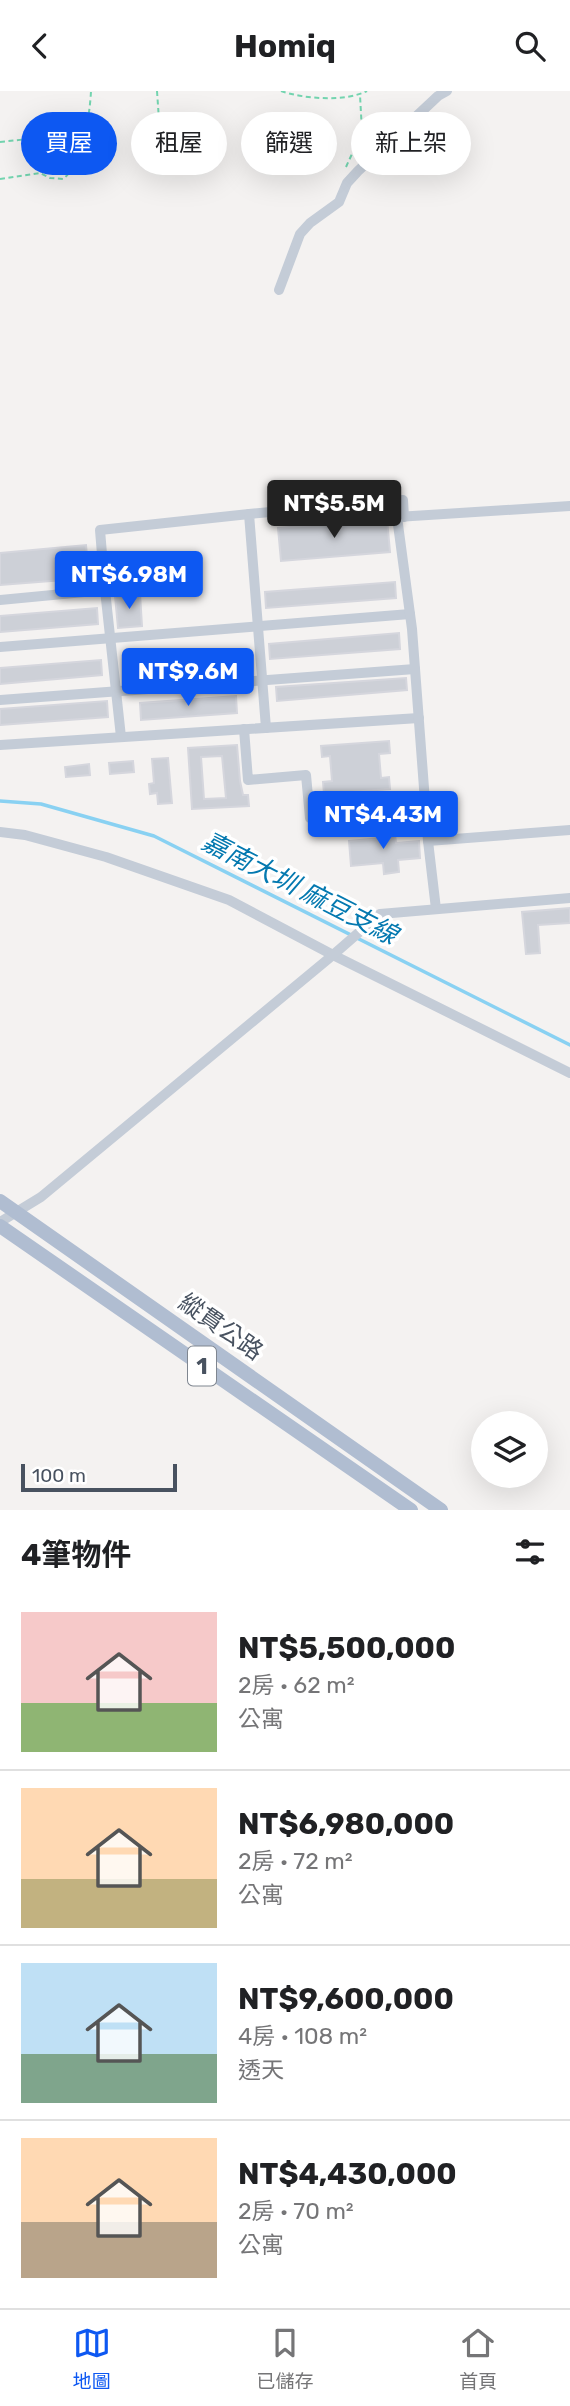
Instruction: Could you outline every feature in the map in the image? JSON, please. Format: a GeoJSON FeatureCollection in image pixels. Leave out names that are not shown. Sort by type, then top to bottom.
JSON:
{"type":"FeatureCollection","features":[{"type":"Feature","properties":{"kind":"main road","name":"縱貫公路"},"geometry":{"type":"LineString","coordinates":[[0,1201],[415,1491]]}},
{"type":"Feature","properties":{"kind":"main road","name":"縱貫公路"},"geometry":{"type":"LineString","coordinates":[[0,1224],[405,1509]]}},
{"type":"Feature","properties":{"kind":"main road"},"geometry":{"type":"LineString","coordinates":[[405,1509],[415,1491]]}},
{"type":"Feature","properties":{"kind":"main road","name":"1"},"geometry":{"type":"LineString","coordinates":[[415,1491],[441,1510]]}},
{"type":"Feature","properties":{"kind":"street"},"geometry":{"type":"LineString","coordinates":[[279,290],[300,234],[310,223],[339,202],[347,183],[358,171],[438,96],[447,91]]}},
{"type":"Feature","properties":{"kind":"street"},"geometry":{"type":"LineString","coordinates":[[121,737],[100,530],[403,499],[404,517]]}},
{"type":"Feature","properties":{"kind":"street"},"geometry":{"type":"LineString","coordinates":[[436,909],[410,614],[397,517],[570,506]]}},
{"type":"Feature","properties":{"kind":"street"},"geometry":{"type":"LineString","coordinates":[[249,514],[266,728]]}},
{"type":"Feature","properties":{"kind":"street"},"geometry":{"type":"LineString","coordinates":[[0,600],[105,590]]}},
{"type":"Feature","properties":{"kind":"street"},"geometry":{"type":"LineString","coordinates":[[0,647],[410,614]]}},
{"type":"Feature","properties":{"kind":"street"},"geometry":{"type":"LineString","coordinates":[[0,700],[415,669]]}},
{"type":"Feature","properties":{"kind":"street"},"geometry":{"type":"LineString","coordinates":[[0,745],[419,718]]}},
{"type":"Feature","properties":{"kind":"street"},"geometry":{"type":"LineString","coordinates":[[244,729],[248,781],[306,775],[310,818],[426,813]]}},
{"type":"Feature","properties":{"kind":"street"},"geometry":{"type":"LineString","coordinates":[[428,841],[570,830]]}},
{"type":"Feature","properties":{"kind":"street"},"geometry":{"type":"LineString","coordinates":[[0,832],[25,835],[106,857],[229,900],[570,1073]]}},
{"type":"Feature","properties":{"kind":"street"},"geometry":{"type":"LineString","coordinates":[[0,1224],[41,1197],[380,913],[568,899]]}},
{"type":"Feature","properties":{"kind":"path"},"geometry":{"type":"LineString","coordinates":[[87,112],[91,91]]}},
{"type":"Feature","properties":{"kind":"path"},"geometry":{"type":"LineString","coordinates":[[157,91],[158,112]]}},
{"type":"Feature","properties":{"kind":"path"},"geometry":{"type":"LineString","coordinates":[[281,91],[298,97],[360,95],[367,91]]}},
{"type":"Feature","properties":{"kind":"path"},"geometry":{"type":"LineString","coordinates":[[344,171],[362,132],[360,95]]}},
{"type":"Feature","properties":{"kind":"path"},"geometry":{"type":"LineString","coordinates":[[0,142],[21,140]]}},
{"type":"Feature","properties":{"kind":"path"},"geometry":{"type":"LineString","coordinates":[[0,179],[27,175]]}},
{"type":"Feature","properties":{"kind":"path"},"geometry":{"type":"LineString","coordinates":[[44,175],[63,179],[68,175]]}},
{"type":"Feature","properties":{"kind":"building"},"geometry":{"type":"Polygon","coordinates":[[[387,519],[390,552],[281,561],[278,528],[387,519]]]}},
{"type":"Feature","properties":{"kind":"building"},"geometry":{"type":"Polygon","coordinates":[[[86,545],[89,578],[0,585],[0,553],[86,545]]]}},
{"type":"Feature","properties":{"kind":"building"},"geometry":{"type":"Polygon","coordinates":[[[395,582],[396,598],[266,608],[265,592],[395,582]]]}},
{"type":"Feature","properties":{"kind":"building"},"geometry":{"type":"Polygon","coordinates":[[[140,594],[142,626],[118,628],[115,596],[140,594]]]}},
{"type":"Feature","properties":{"kind":"building"},"geometry":{"type":"Polygon","coordinates":[[[97,608],[98,624],[0,632],[0,616],[97,608]]]}},
{"type":"Feature","properties":{"kind":"building"},"geometry":{"type":"Polygon","coordinates":[[[399,633],[400,649],[270,659],[269,644],[399,633]]]}},
{"type":"Feature","properties":{"kind":"building"},"geometry":{"type":"Polygon","coordinates":[[[101,660],[102,675],[0,684],[0,668],[101,660]]]}},
{"type":"Feature","properties":{"kind":"building"},"geometry":{"type":"Polygon","coordinates":[[[406,678],[407,690],[277,701],[276,687],[406,678]]]}},
{"type":"Feature","properties":{"kind":"building"},"geometry":{"type":"Polygon","coordinates":[[[236,696],[237,713],[141,720],[140,703],[236,696]]]}},
{"type":"Feature","properties":{"kind":"building"},"geometry":{"type":"Polygon","coordinates":[[[107,701],[108,717],[0,725],[0,709],[107,701]]]}},
{"type":"Feature","properties":{"kind":"building"},"geometry":{"type":"Polygon","coordinates":[[[389,741],[390,753],[379,754],[381,778],[389,777],[390,789],[324,794],[323,782],[332,781],[330,756],[322,757],[321,746],[389,741]]]}},
{"type":"Feature","properties":{"kind":"building"},"geometry":{"type":"Polygon","coordinates":[[[237,745],[240,781],[243,795],[248,795],[249,806],[192,809],[188,748],[237,745]],[[222,756],[201,757],[204,799],[226,798],[222,756]]]}},
{"type":"Feature","properties":{"kind":"building"},"geometry":{"type":"Polygon","coordinates":[[[168,758],[172,803],[158,804],[157,793],[150,794],[149,784],[154,783],[152,759],[168,758]]]}},
{"type":"Feature","properties":{"kind":"building"},"geometry":{"type":"Polygon","coordinates":[[[133,761],[134,772],[110,774],[109,763],[133,761]]]}},
{"type":"Feature","properties":{"kind":"building"},"geometry":{"type":"Polygon","coordinates":[[[89,764],[90,775],[66,777],[65,767],[89,764]]]}},
{"type":"Feature","properties":{"kind":"building"},"geometry":{"type":"Polygon","coordinates":[[[394,824],[396,843],[419,841],[420,858],[398,860],[399,872],[384,874],[383,863],[351,866],[349,841],[382,838],[381,825],[394,824]]]}},
{"type":"Feature","properties":{"kind":"building"},"geometry":{"type":"Polygon","coordinates":[[[570,908],[570,923],[538,925],[540,953],[526,954],[522,912],[570,908]]]}},
{"type":"Feature","properties":{"kind":"waterway","name":"嘉南大圳 麻豆支線"},"geometry":{"type":"LineString","coordinates":[[0,801],[41,804],[154,836],[570,1045]]}}]}
